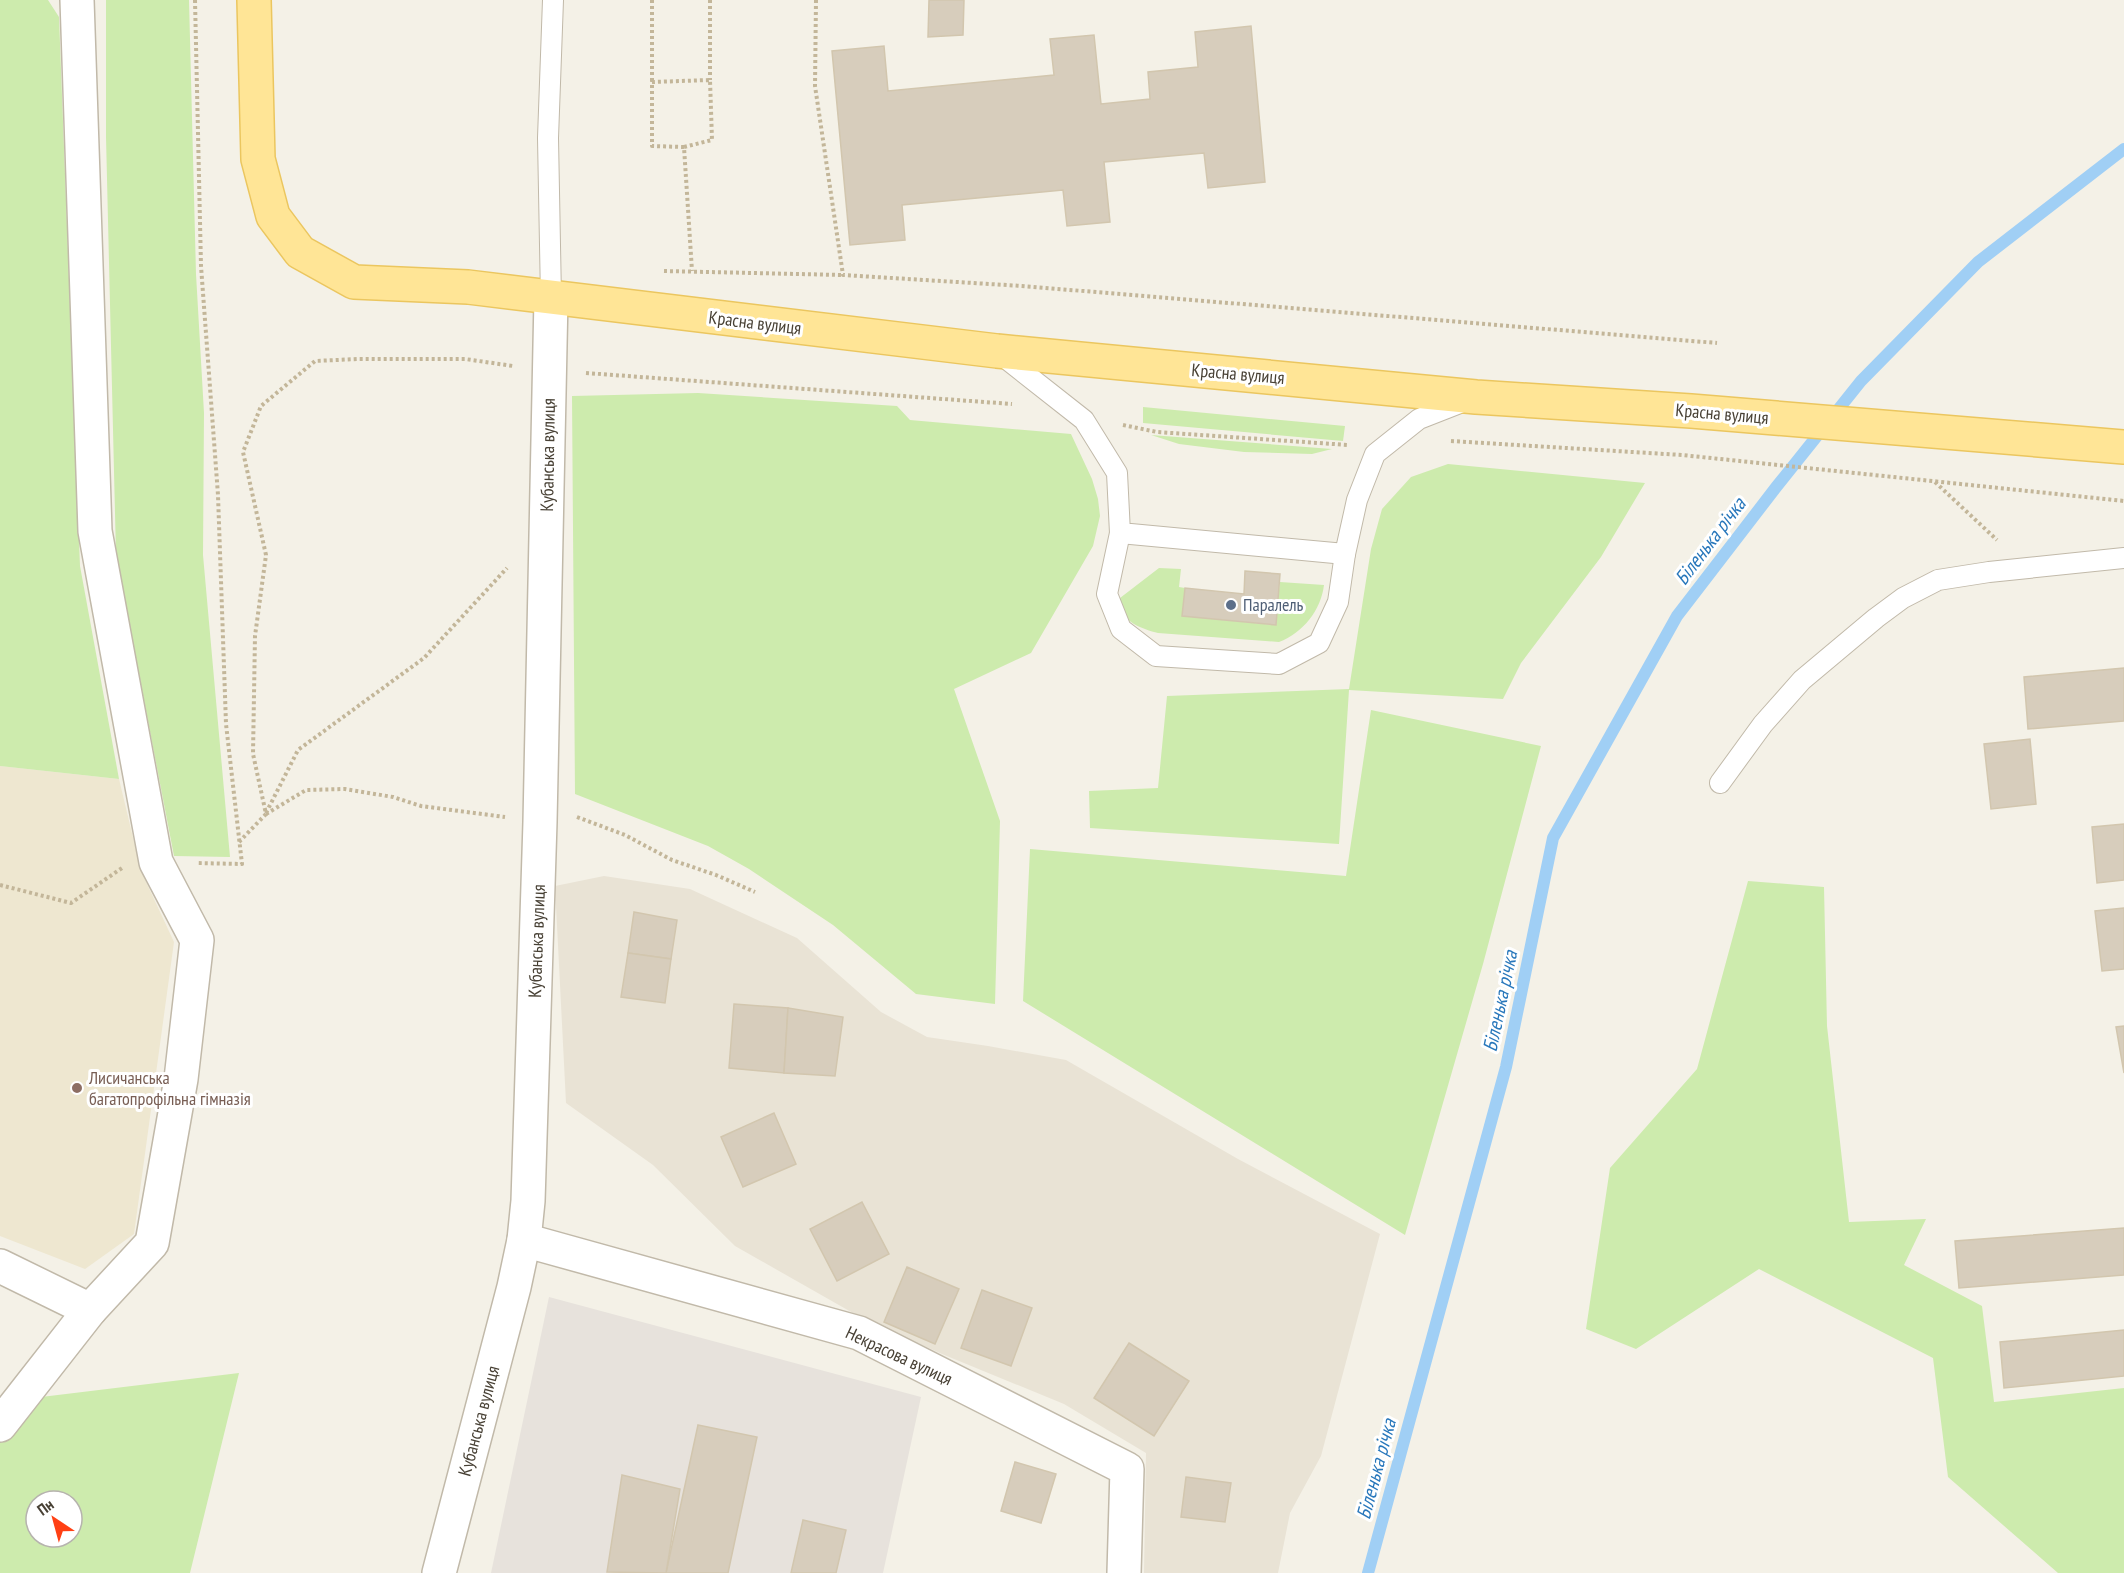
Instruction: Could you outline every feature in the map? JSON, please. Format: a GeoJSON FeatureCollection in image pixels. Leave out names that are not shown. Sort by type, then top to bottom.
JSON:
{"type":"FeatureCollection","features":[{"type":"Feature","properties":{"kind":"main road","name":"Красна вулиця"},"geometry":{"type":"LineString","coordinates":[[254,0],[258,159],[273,216],[300,252],[354,282],[468,287],[997,351],[1476,397],[1691,411],[2124,447]]}},
{"type":"Feature","properties":{"kind":"street"},"geometry":{"type":"LineString","coordinates":[[0,1425],[90,1310],[152,1243],[181,1079],[197,940],[156,862],[95,531],[77,0]]}},
{"type":"Feature","properties":{"kind":"street","name":"Кубанська вулиця"},"geometry":{"type":"LineString","coordinates":[[439,1573],[514,1287],[524,1240],[528,1201],[540,822],[550,298]]}},
{"type":"Feature","properties":{"kind":"street","name":"Некрасова вулиця"},"geometry":{"type":"LineString","coordinates":[[524,1240],[859,1334],[1127,1468],[1124,1573]]}},
{"type":"Feature","properties":{"kind":"street"},"geometry":{"type":"LineString","coordinates":[[0,1266],[90,1310]]}},
{"type":"Feature","properties":{"kind":"lane"},"geometry":{"type":"LineString","coordinates":[[550,298],[548,138],[553,0]]}},
{"type":"Feature","properties":{"kind":"lane"},"geometry":{"type":"LineString","coordinates":[[997,351],[1084,420],[1117,473],[1120,533],[1107,594],[1121,629],[1156,656],[1279,664],[1319,644],[1338,602],[1345,554],[1358,500],[1375,454],[1419,419],[1476,397]]}},
{"type":"Feature","properties":{"kind":"lane"},"geometry":{"type":"LineString","coordinates":[[1120,533],[1345,554]]}},
{"type":"Feature","properties":{"kind":"lane"},"geometry":{"type":"LineString","coordinates":[[1720,783],[1763,724],[1802,680],[1903,598],[1938,580],[2027,567],[2124,558]]}},
{"type":"Feature","properties":{"kind":"path"},"geometry":{"type":"LineString","coordinates":[[156,862],[242,864],[226,724],[218,495],[201,266],[195,0]]}},
{"type":"Feature","properties":{"kind":"path"},"geometry":{"type":"LineString","coordinates":[[652,0],[652,146],[684,147],[712,140],[710,0]]}},
{"type":"Feature","properties":{"kind":"path"},"geometry":{"type":"LineString","coordinates":[[816,0],[815,86],[843,275]]}},
{"type":"Feature","properties":{"kind":"path"},"geometry":{"type":"LineString","coordinates":[[652,82],[710,80]]}},
{"type":"Feature","properties":{"kind":"path"},"geometry":{"type":"LineString","coordinates":[[684,147],[692,271]]}},
{"type":"Feature","properties":{"kind":"path"},"geometry":{"type":"LineString","coordinates":[[677,271],[843,275],[1034,287],[1717,343]]}},
{"type":"Feature","properties":{"kind":"path"},"geometry":{"type":"LineString","coordinates":[[266,814],[253,754],[255,636],[266,555],[243,452],[261,406],[315,361],[465,359],[550,371],[1014,404]]}},
{"type":"Feature","properties":{"kind":"path"},"geometry":{"type":"LineString","coordinates":[[1078,416],[1156,432],[1338,445],[1389,443]]}},
{"type":"Feature","properties":{"kind":"path"},"geometry":{"type":"LineString","coordinates":[[1448,440],[1682,455],[2124,501]]}},
{"type":"Feature","properties":{"kind":"path"},"geometry":{"type":"LineString","coordinates":[[1934,481],[2027,567]]}},
{"type":"Feature","properties":{"kind":"path"},"geometry":{"type":"LineString","coordinates":[[266,814],[298,750],[424,658],[508,567]]}},
{"type":"Feature","properties":{"kind":"path"},"geometry":{"type":"LineString","coordinates":[[239,842],[266,814],[306,790],[345,789],[393,797],[421,806],[540,822],[570,814],[625,835],[672,860],[716,875],[755,892]]}},
{"type":"Feature","properties":{"kind":"path"},"geometry":{"type":"LineString","coordinates":[[0,885],[71,903],[122,868]]}},
{"type":"Feature","properties":{"kind":"shaded area","name":"Лисичанська багатопрофільна гімназія"},"geometry":{"type":"Polygon","coordinates":[[[0,766],[119,779],[141,871],[174,942],[134,1234],[85,1269],[0,1236],[0,766]]]}},
{"type":"Feature","properties":{"kind":"shaded area"},"geometry":{"type":"Polygon","coordinates":[[[604,876],[690,889],[797,938],[881,1012],[927,1037],[1066,1060],[1238,1159],[1380,1234],[1321,1456],[1290,1513],[1278,1573],[1144,1573],[1146,1453],[1064,1404],[942,1354],[860,1317],[735,1246],[653,1165],[566,1103],[555,886],[604,876]]]}},
{"type":"Feature","properties":{"kind":"shaded area"},"geometry":{"type":"Polygon","coordinates":[[[549,1297],[921,1397],[883,1573],[491,1573],[549,1297]]]}},
{"type":"Feature","properties":{"kind":"green space"},"geometry":{"type":"Polygon","coordinates":[[[0,0],[48,0],[59,17],[80,566],[119,779],[0,766],[0,0]]]}},
{"type":"Feature","properties":{"kind":"green space"},"geometry":{"type":"Polygon","coordinates":[[[106,0],[189,0],[196,274],[204,413],[203,555],[230,857],[174,856],[116,555],[106,137],[106,0]]]}},
{"type":"Feature","properties":{"kind":"green space"},"geometry":{"type":"Polygon","coordinates":[[[698,393],[897,406],[910,420],[1071,434],[1092,479],[1098,499],[1100,516],[1093,546],[1031,653],[954,689],[1000,821],[995,1004],[916,994],[833,925],[749,869],[708,846],[575,794],[572,396],[698,393]]]}},
{"type":"Feature","properties":{"kind":"green space"},"geometry":{"type":"Polygon","coordinates":[[[1143,407],[1345,426],[1343,441],[1143,423],[1143,407]]]}},
{"type":"Feature","properties":{"kind":"green space"},"geometry":{"type":"Polygon","coordinates":[[[1151,435],[1332,449],[1312,454],[1244,452],[1179,444],[1151,435]]]}},
{"type":"Feature","properties":{"kind":"green space"},"geometry":{"type":"Polygon","coordinates":[[[1448,464],[1645,483],[1601,557],[1521,663],[1503,699],[1349,690],[1339,844],[1090,828],[1089,791],[1158,788],[1167,696],[1349,689],[1371,549],[1382,509],[1411,477],[1448,464]]]}},
{"type":"Feature","properties":{"kind":"green space"},"geometry":{"type":"Polygon","coordinates":[[[1159,568],[1181,569],[1179,587],[1185,588],[1183,616],[1275,625],[1280,582],[1324,585],[1319,603],[1309,620],[1296,633],[1279,642],[1158,633],[1145,629],[1126,618],[1120,606],[1120,598],[1159,568]]]}},
{"type":"Feature","properties":{"kind":"green space"},"geometry":{"type":"Polygon","coordinates":[[[1371,710],[1541,746],[1483,964],[1405,1235],[1023,1001],[1030,849],[1346,876],[1371,710]]]}},
{"type":"Feature","properties":{"kind":"green space"},"geometry":{"type":"Polygon","coordinates":[[[1748,881],[1824,887],[1827,1026],[1849,1222],[1926,1219],[1904,1265],[1982,1306],[1994,1402],[2124,1388],[2124,1573],[2058,1573],[1948,1477],[1933,1358],[1759,1269],[1636,1349],[1586,1329],[1610,1168],[1697,1069],[1748,881]]]}},
{"type":"Feature","properties":{"kind":"green space"},"geometry":{"type":"Polygon","coordinates":[[[239,1373],[190,1573],[0,1573],[0,1402],[239,1373]]]}},
{"type":"Feature","properties":{"kind":"building"},"geometry":{"type":"Polygon","coordinates":[[[929,0],[964,0],[963,35],[928,37],[929,0]]]}},
{"type":"Feature","properties":{"kind":"building"},"geometry":{"type":"Polygon","coordinates":[[[1251,26],[1265,182],[1208,188],[1204,153],[1104,162],[1110,222],[1067,226],[1063,190],[902,205],[905,240],[850,245],[832,51],[884,46],[888,91],[1054,75],[1050,39],[1094,35],[1101,104],[1150,99],[1148,72],[1198,67],[1195,32],[1251,26]]]}},
{"type":"Feature","properties":{"kind":"building","name":"Паралель"},"geometry":{"type":"Polygon","coordinates":[[[1245,571],[1280,574],[1276,625],[1182,616],[1185,588],[1244,594],[1245,571]]]}},
{"type":"Feature","properties":{"kind":"building"},"geometry":{"type":"Polygon","coordinates":[[[2124,668],[2124,721],[2028,729],[2024,677],[2124,668]]]}},
{"type":"Feature","properties":{"kind":"building"},"geometry":{"type":"Polygon","coordinates":[[[2030,739],[2036,804],[1991,809],[1984,744],[2030,739]]]}},
{"type":"Feature","properties":{"kind":"building"},"geometry":{"type":"Polygon","coordinates":[[[2124,824],[2124,880],[2097,883],[2092,827],[2124,824]]]}},
{"type":"Feature","properties":{"kind":"building"},"geometry":{"type":"Polygon","coordinates":[[[2124,908],[2124,969],[2102,971],[2095,911],[2124,908]]]}},
{"type":"Feature","properties":{"kind":"building"},"geometry":{"type":"Polygon","coordinates":[[[634,912],[677,920],[671,959],[628,953],[634,912]]]}},
{"type":"Feature","properties":{"kind":"building"},"geometry":{"type":"Polygon","coordinates":[[[628,953],[671,959],[665,1003],[621,997],[628,953]]]}},
{"type":"Feature","properties":{"kind":"building"},"geometry":{"type":"Polygon","coordinates":[[[734,1004],[788,1008],[784,1073],[729,1068],[734,1004]]]}},
{"type":"Feature","properties":{"kind":"building"},"geometry":{"type":"Polygon","coordinates":[[[788,1008],[843,1017],[835,1076],[784,1073],[788,1008]]]}},
{"type":"Feature","properties":{"kind":"building"},"geometry":{"type":"Polygon","coordinates":[[[2124,1026],[2124,1073],[2116,1027],[2124,1026]]]}},
{"type":"Feature","properties":{"kind":"building"},"geometry":{"type":"Polygon","coordinates":[[[774,1113],[796,1164],[743,1187],[721,1137],[774,1113]]]}},
{"type":"Feature","properties":{"kind":"building"},"geometry":{"type":"Polygon","coordinates":[[[862,1202],[889,1254],[837,1281],[810,1229],[862,1202]]]}},
{"type":"Feature","properties":{"kind":"building"},"geometry":{"type":"Polygon","coordinates":[[[2124,1228],[2124,1275],[1959,1288],[1955,1241],[2124,1228]]]}},
{"type":"Feature","properties":{"kind":"building"},"geometry":{"type":"Polygon","coordinates":[[[907,1267],[959,1289],[935,1344],[884,1322],[907,1267]]]}},
{"type":"Feature","properties":{"kind":"building"},"geometry":{"type":"Polygon","coordinates":[[[982,1290],[1032,1308],[1011,1366],[961,1348],[982,1290]]]}},
{"type":"Feature","properties":{"kind":"building"},"geometry":{"type":"Polygon","coordinates":[[[2124,1330],[2124,1376],[2004,1388],[2000,1342],[2124,1330]]]}},
{"type":"Feature","properties":{"kind":"building"},"geometry":{"type":"Polygon","coordinates":[[[1129,1343],[1189,1381],[1154,1436],[1094,1398],[1129,1343]]]}},
{"type":"Feature","properties":{"kind":"building"},"geometry":{"type":"Polygon","coordinates":[[[698,1425],[757,1437],[728,1573],[666,1573],[698,1425]]]}},
{"type":"Feature","properties":{"kind":"building"},"geometry":{"type":"Polygon","coordinates":[[[1015,1462],[1056,1474],[1041,1523],[1001,1511],[1015,1462]]]}},
{"type":"Feature","properties":{"kind":"building"},"geometry":{"type":"Polygon","coordinates":[[[622,1475],[680,1489],[666,1573],[607,1572],[622,1475]]]}},
{"type":"Feature","properties":{"kind":"building"},"geometry":{"type":"Polygon","coordinates":[[[1186,1477],[1231,1483],[1225,1522],[1181,1517],[1186,1477]]]}},
{"type":"Feature","properties":{"kind":"building"},"geometry":{"type":"Polygon","coordinates":[[[803,1520],[846,1530],[836,1573],[791,1573],[803,1520]]]}},
{"type":"Feature","properties":{"kind":"waterway","name":"Біленька річка"},"geometry":{"type":"LineString","coordinates":[[1368,1573],[1506,1067],[1553,838],[1677,616],[1861,381],[1978,262],[2124,149]]}},
{"type":"Feature","properties":{"kind":"place","name":"Паралель"},"geometry":{"type":"Point","coordinates":[1231,605]}},
{"type":"Feature","properties":{"kind":"place","name":"Лисичанська багатопрофільна гімназія"},"geometry":{"type":"Point","coordinates":[77,1088]}}]}
